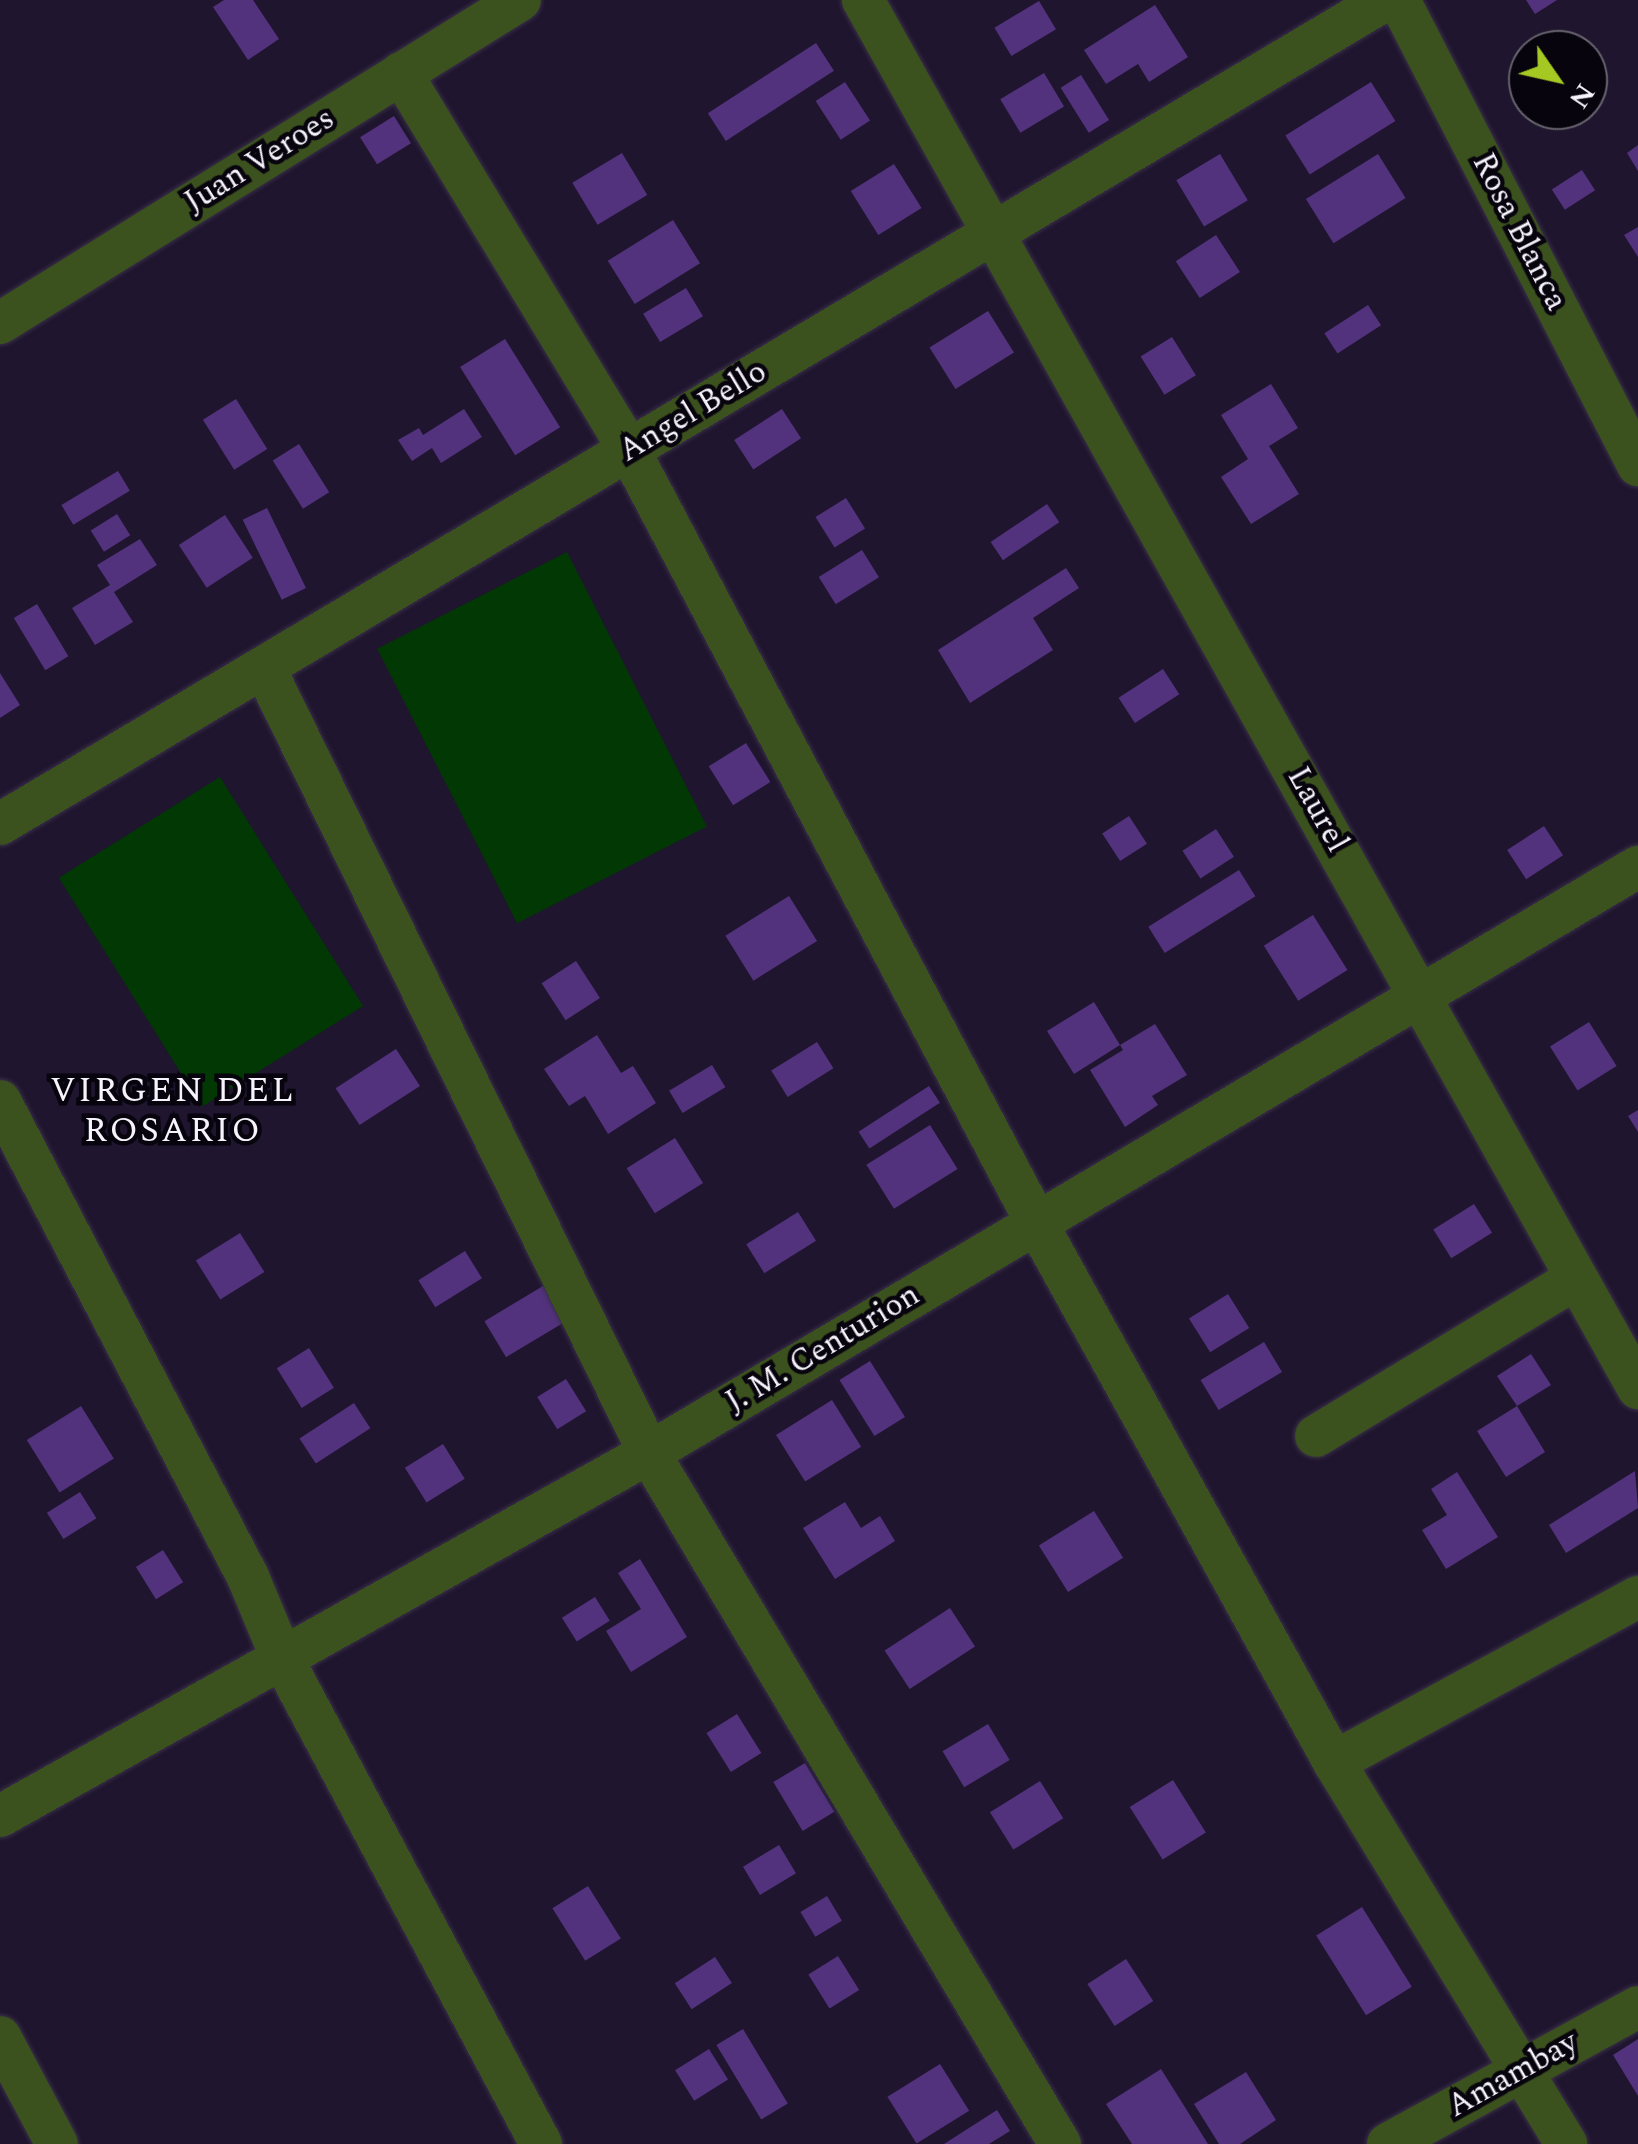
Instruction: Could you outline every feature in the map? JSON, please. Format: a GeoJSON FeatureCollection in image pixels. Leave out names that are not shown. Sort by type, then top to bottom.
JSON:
{"type":"FeatureCollection","features":[{"type":"Feature","properties":{"kind":"street","name":"Juan Veroes"},"geometry":{"type":"LineString","coordinates":[[0,323],[520,0]]}},
{"type":"Feature","properties":{"kind":"street","name":"Laurel"},"geometry":{"type":"LineString","coordinates":[[863,0],[1638,1388]]}},
{"type":"Feature","properties":{"kind":"street","name":"Angel Bello"},"geometry":{"type":"LineString","coordinates":[[0,824],[1386,0]]}},
{"type":"Feature","properties":{"kind":"street","name":"Rosa Blanca"},"geometry":{"type":"LineString","coordinates":[[1398,0],[1638,465]]}},
{"type":"Feature","properties":{"kind":"street"},"geometry":{"type":"LineString","coordinates":[[401,73],[628,450],[1036,1222],[1334,1762],[1566,2144]]}},
{"type":"Feature","properties":{"kind":"street"},"geometry":{"type":"LineString","coordinates":[[264,668],[648,1453],[1060,2144]]}},
{"type":"Feature","properties":{"kind":"street","name":"J. M. Centurion"},"geometry":{"type":"LineString","coordinates":[[0,1816],[280,1654],[648,1453],[1638,867]]}},
{"type":"Feature","properties":{"kind":"street"},"geometry":{"type":"LineString","coordinates":[[0,1100],[248,1578],[280,1654],[541,2144]]}},
{"type":"Feature","properties":{"kind":"street"},"geometry":{"type":"LineString","coordinates":[[1316,1436],[1575,1279]]}},
{"type":"Feature","properties":{"kind":"street"},"geometry":{"type":"LineString","coordinates":[[1334,1762],[1638,1598]]}},
{"type":"Feature","properties":{"kind":"street","name":"Amambay"},"geometry":{"type":"LineString","coordinates":[[1388,2144],[1638,2007]]}},
{"type":"Feature","properties":{"kind":"street"},"geometry":{"type":"LineString","coordinates":[[0,2037],[57,2144]]}},
{"type":"Feature","properties":{"kind":"green space"},"geometry":{"type":"Polygon","coordinates":[[[567,552],[707,826],[517,923],[377,649],[567,552]]]}},
{"type":"Feature","properties":{"kind":"green space"},"geometry":{"type":"Polygon","coordinates":[[[220,777],[363,1006],[202,1107],[59,878],[220,777]]]}},
{"type":"Feature","properties":{"kind":"building"},"geometry":{"type":"Polygon","coordinates":[[[224,0],[253,0],[279,39],[248,60],[213,7],[224,0]]]}},
{"type":"Feature","properties":{"kind":"building"},"geometry":{"type":"Polygon","coordinates":[[[1526,0],[1557,0],[1535,14],[1526,0]]]}},
{"type":"Feature","properties":{"kind":"building"},"geometry":{"type":"Polygon","coordinates":[[[1039,1],[1056,29],[1011,56],[994,28],[1039,1]]]}},
{"type":"Feature","properties":{"kind":"building"},"geometry":{"type":"Polygon","coordinates":[[[1155,5],[1188,57],[1149,82],[1138,64],[1106,84],[1084,50],[1155,5]]]}},
{"type":"Feature","properties":{"kind":"building"},"geometry":{"type":"Polygon","coordinates":[[[816,43],[834,71],[726,141],[708,113],[816,43]]]}},
{"type":"Feature","properties":{"kind":"building"},"geometry":{"type":"Polygon","coordinates":[[[1044,73],[1064,106],[1020,133],[1000,99],[1044,73]]]}},
{"type":"Feature","properties":{"kind":"building"},"geometry":{"type":"Polygon","coordinates":[[[1081,75],[1109,120],[1089,133],[1061,88],[1081,75]]]}},
{"type":"Feature","properties":{"kind":"building"},"geometry":{"type":"Polygon","coordinates":[[[845,82],[870,121],[841,140],[816,101],[845,82]]]}},
{"type":"Feature","properties":{"kind":"building"},"geometry":{"type":"Polygon","coordinates":[[[1371,82],[1395,121],[1310,175],[1285,136],[1371,82]]]}},
{"type":"Feature","properties":{"kind":"building"},"geometry":{"type":"Polygon","coordinates":[[[394,116],[411,143],[377,164],[360,137],[394,116]]]}},
{"type":"Feature","properties":{"kind":"building"},"geometry":{"type":"Polygon","coordinates":[[[1638,145],[1638,171],[1627,153],[1638,145]]]}},
{"type":"Feature","properties":{"kind":"building"},"geometry":{"type":"Polygon","coordinates":[[[622,153],[647,195],[598,225],[572,183],[622,153]]]}},
{"type":"Feature","properties":{"kind":"building"},"geometry":{"type":"Polygon","coordinates":[[[1220,154],[1248,200],[1204,227],[1176,180],[1220,154]]]}},
{"type":"Feature","properties":{"kind":"building"},"geometry":{"type":"Polygon","coordinates":[[[1378,154],[1406,198],[1333,243],[1306,199],[1378,154]]]}},
{"type":"Feature","properties":{"kind":"building"},"geometry":{"type":"Polygon","coordinates":[[[894,164],[922,208],[878,235],[851,191],[894,164]]]}},
{"type":"Feature","properties":{"kind":"building"},"geometry":{"type":"Polygon","coordinates":[[[1582,170],[1595,190],[1565,210],[1552,190],[1582,170]]]}},
{"type":"Feature","properties":{"kind":"building"},"geometry":{"type":"Polygon","coordinates":[[[673,220],[700,263],[635,304],[608,261],[673,220]]]}},
{"type":"Feature","properties":{"kind":"building"},"geometry":{"type":"Polygon","coordinates":[[[1638,227],[1638,257],[1624,235],[1638,227]]]}},
{"type":"Feature","properties":{"kind":"building"},"geometry":{"type":"Polygon","coordinates":[[[1216,235],[1240,272],[1200,298],[1176,261],[1216,235]]]}},
{"type":"Feature","properties":{"kind":"building"},"geometry":{"type":"Polygon","coordinates":[[[686,288],[703,316],[660,342],[643,314],[686,288]]]}},
{"type":"Feature","properties":{"kind":"building"},"geometry":{"type":"Polygon","coordinates":[[[1368,305],[1381,325],[1337,353],[1324,333],[1368,305]]]}},
{"type":"Feature","properties":{"kind":"building"},"geometry":{"type":"Polygon","coordinates":[[[988,311],[1014,353],[955,389],[929,348],[988,311]]]}},
{"type":"Feature","properties":{"kind":"building"},"geometry":{"type":"Polygon","coordinates":[[[1172,337],[1196,375],[1164,395],[1141,357],[1172,337]]]}},
{"type":"Feature","properties":{"kind":"building"},"geometry":{"type":"Polygon","coordinates":[[[505,339],[560,427],[515,455],[460,367],[505,339]]]}},
{"type":"Feature","properties":{"kind":"building"},"geometry":{"type":"Polygon","coordinates":[[[1271,384],[1298,428],[1269,446],[1299,494],[1251,524],[1221,477],[1248,459],[1221,415],[1271,384]]]}},
{"type":"Feature","properties":{"kind":"building"},"geometry":{"type":"Polygon","coordinates":[[[236,399],[267,449],[234,470],[203,420],[236,399]]]}},
{"type":"Feature","properties":{"kind":"building"},"geometry":{"type":"Polygon","coordinates":[[[464,409],[482,437],[441,463],[432,448],[412,461],[398,440],[419,428],[423,435],[464,409]]]}},
{"type":"Feature","properties":{"kind":"building"},"geometry":{"type":"Polygon","coordinates":[[[782,409],[801,438],[753,469],[734,440],[782,409]]]}},
{"type":"Feature","properties":{"kind":"building"},"geometry":{"type":"Polygon","coordinates":[[[299,444],[329,492],[303,509],[273,460],[299,444]]]}},
{"type":"Feature","properties":{"kind":"building"},"geometry":{"type":"Polygon","coordinates":[[[118,471],[130,491],[73,525],[61,505],[118,471]]]}},
{"type":"Feature","properties":{"kind":"building"},"geometry":{"type":"Polygon","coordinates":[[[846,498],[865,529],[835,548],[815,517],[846,498]]]}},
{"type":"Feature","properties":{"kind":"building"},"geometry":{"type":"Polygon","coordinates":[[[1047,504],[1059,522],[1003,560],[991,542],[1047,504]]]}},
{"type":"Feature","properties":{"kind":"building"},"geometry":{"type":"Polygon","coordinates":[[[267,508],[306,588],[282,600],[243,520],[267,508]]]}},
{"type":"Feature","properties":{"kind":"building"},"geometry":{"type":"Polygon","coordinates":[[[117,514],[130,535],[104,552],[91,530],[117,514]]]}},
{"type":"Feature","properties":{"kind":"building"},"geometry":{"type":"Polygon","coordinates":[[[225,515],[253,558],[207,588],[179,545],[225,515]]]}},
{"type":"Feature","properties":{"kind":"building"},"geometry":{"type":"Polygon","coordinates":[[[140,539],[157,565],[114,592],[133,622],[95,645],[72,608],[110,585],[97,565],[140,539]]]}},
{"type":"Feature","properties":{"kind":"building"},"geometry":{"type":"Polygon","coordinates":[[[862,550],[879,577],[836,604],[819,577],[862,550]]]}},
{"type":"Feature","properties":{"kind":"building"},"geometry":{"type":"Polygon","coordinates":[[[1066,568],[1079,588],[1033,618],[1053,650],[970,703],[938,650],[1066,568]]]}},
{"type":"Feature","properties":{"kind":"building"},"geometry":{"type":"Polygon","coordinates":[[[37,604],[68,656],[45,670],[14,618],[37,604]]]}},
{"type":"Feature","properties":{"kind":"building"},"geometry":{"type":"Polygon","coordinates":[[[1163,669],[1179,694],[1135,723],[1119,698],[1163,669]]]}},
{"type":"Feature","properties":{"kind":"building"},"geometry":{"type":"Polygon","coordinates":[[[0,673],[20,705],[0,718],[0,673]]]}},
{"type":"Feature","properties":{"kind":"building"},"geometry":{"type":"Polygon","coordinates":[[[746,743],[770,782],[733,805],[709,766],[746,743]]]}},
{"type":"Feature","properties":{"kind":"building"},"geometry":{"type":"Polygon","coordinates":[[[1129,816],[1147,844],[1120,861],[1102,833],[1129,816]]]}},
{"type":"Feature","properties":{"kind":"building"},"geometry":{"type":"Polygon","coordinates":[[[1544,826],[1563,855],[1526,879],[1507,850],[1544,826]]]}},
{"type":"Feature","properties":{"kind":"building"},"geometry":{"type":"Polygon","coordinates":[[[1216,829],[1234,857],[1200,878],[1182,851],[1216,829]]]}},
{"type":"Feature","properties":{"kind":"building"},"geometry":{"type":"Polygon","coordinates":[[[1239,870],[1255,896],[1165,953],[1148,927],[1239,870]]]}},
{"type":"Feature","properties":{"kind":"building"},"geometry":{"type":"Polygon","coordinates":[[[789,896],[817,941],[753,981],[725,936],[789,896]]]}},
{"type":"Feature","properties":{"kind":"building"},"geometry":{"type":"Polygon","coordinates":[[[1313,915],[1347,970],[1298,1001],[1264,946],[1313,915]]]}},
{"type":"Feature","properties":{"kind":"building"},"geometry":{"type":"Polygon","coordinates":[[[576,961],[600,998],[566,1020],[542,983],[576,961]]]}},
{"type":"Feature","properties":{"kind":"building"},"geometry":{"type":"Polygon","coordinates":[[[1094,1002],[1120,1045],[1074,1074],[1047,1031],[1094,1002]]]}},
{"type":"Feature","properties":{"kind":"building"},"geometry":{"type":"Polygon","coordinates":[[[1589,1022],[1617,1066],[1578,1090],[1550,1046],[1589,1022]]]}},
{"type":"Feature","properties":{"kind":"building"},"geometry":{"type":"Polygon","coordinates":[[[1155,1024],[1187,1075],[1152,1096],[1158,1105],[1125,1127],[1090,1070],[1123,1050],[1120,1045],[1155,1024]]]}},
{"type":"Feature","properties":{"kind":"building"},"geometry":{"type":"Polygon","coordinates":[[[597,1035],[621,1073],[633,1066],[656,1103],[608,1134],[585,1096],[569,1106],[544,1069],[597,1035]]]}},
{"type":"Feature","properties":{"kind":"building"},"geometry":{"type":"Polygon","coordinates":[[[817,1042],[833,1068],[788,1097],[771,1071],[817,1042]]]}},
{"type":"Feature","properties":{"kind":"building"},"geometry":{"type":"Polygon","coordinates":[[[396,1049],[420,1086],[360,1125],[336,1088],[396,1049]]]}},
{"type":"Feature","properties":{"kind":"building"},"geometry":{"type":"Polygon","coordinates":[[[712,1065],[725,1087],[683,1113],[669,1091],[712,1065]]]}},
{"type":"Feature","properties":{"kind":"building"},"geometry":{"type":"Polygon","coordinates":[[[929,1086],[940,1103],[869,1149],[859,1132],[929,1086]]]}},
{"type":"Feature","properties":{"kind":"building"},"geometry":{"type":"Polygon","coordinates":[[[1638,1110],[1638,1132],[1628,1116],[1638,1110]]]}},
{"type":"Feature","properties":{"kind":"building"},"geometry":{"type":"Polygon","coordinates":[[[930,1125],[958,1169],[894,1209],[866,1165],[930,1125]]]}},
{"type":"Feature","properties":{"kind":"building"},"geometry":{"type":"Polygon","coordinates":[[[675,1138],[703,1183],[655,1213],[627,1168],[675,1138]]]}},
{"type":"Feature","properties":{"kind":"building"},"geometry":{"type":"Polygon","coordinates":[[[1474,1204],[1492,1233],[1451,1258],[1433,1229],[1474,1204]]]}},
{"type":"Feature","properties":{"kind":"building"},"geometry":{"type":"Polygon","coordinates":[[[798,1212],[816,1241],[764,1273],[746,1244],[798,1212]]]}},
{"type":"Feature","properties":{"kind":"building"},"geometry":{"type":"Polygon","coordinates":[[[240,1233],[264,1272],[220,1300],[196,1261],[240,1233]]]}},
{"type":"Feature","properties":{"kind":"building"},"geometry":{"type":"Polygon","coordinates":[[[465,1251],[482,1278],[435,1307],[418,1280],[465,1251]]]}},
{"type":"Feature","properties":{"kind":"building"},"geometry":{"type":"Polygon","coordinates":[[[553,1280],[575,1316],[506,1357],[484,1321],[553,1280]]]}},
{"type":"Feature","properties":{"kind":"building"},"geometry":{"type":"Polygon","coordinates":[[[1228,1294],[1249,1328],[1210,1352],[1189,1318],[1228,1294]]]}},
{"type":"Feature","properties":{"kind":"building"},"geometry":{"type":"Polygon","coordinates":[[[1264,1342],[1282,1372],[1219,1410],[1201,1380],[1264,1342]]]}},
{"type":"Feature","properties":{"kind":"building"},"geometry":{"type":"Polygon","coordinates":[[[309,1348],[334,1388],[302,1408],[277,1368],[309,1348]]]}},
{"type":"Feature","properties":{"kind":"building"},"geometry":{"type":"Polygon","coordinates":[[[1531,1354],[1551,1385],[1517,1406],[1497,1376],[1531,1354]]]}},
{"type":"Feature","properties":{"kind":"building"},"geometry":{"type":"Polygon","coordinates":[[[870,1361],[905,1417],[874,1436],[839,1380],[870,1361]]]}},
{"type":"Feature","properties":{"kind":"building"},"geometry":{"type":"Polygon","coordinates":[[[566,1379],[586,1411],[557,1429],[537,1397],[566,1379]]]}},
{"type":"Feature","properties":{"kind":"building"},"geometry":{"type":"Polygon","coordinates":[[[832,1400],[861,1447],[805,1482],[776,1435],[832,1400]]]}},
{"type":"Feature","properties":{"kind":"building"},"geometry":{"type":"Polygon","coordinates":[[[354,1403],[370,1428],[316,1464],[299,1438],[354,1403]]]}},
{"type":"Feature","properties":{"kind":"building"},"geometry":{"type":"Polygon","coordinates":[[[81,1406],[114,1459],[60,1492],[27,1440],[81,1406]]]}},
{"type":"Feature","properties":{"kind":"building"},"geometry":{"type":"Polygon","coordinates":[[[1517,1406],[1545,1452],[1506,1477],[1477,1431],[1517,1406]]]}},
{"type":"Feature","properties":{"kind":"building"},"geometry":{"type":"Polygon","coordinates":[[[443,1444],[465,1479],[427,1503],[405,1468],[443,1444]]]}},
{"type":"Feature","properties":{"kind":"building"},"geometry":{"type":"Polygon","coordinates":[[[1635,1471],[1638,1508],[1566,1553],[1549,1525],[1635,1471]]]}},
{"type":"Feature","properties":{"kind":"building"},"geometry":{"type":"Polygon","coordinates":[[[1457,1472],[1498,1537],[1446,1569],[1422,1530],[1447,1515],[1431,1489],[1457,1472]]]}},
{"type":"Feature","properties":{"kind":"building"},"geometry":{"type":"Polygon","coordinates":[[[80,1492],[96,1518],[63,1539],[47,1513],[80,1492]]]}},
{"type":"Feature","properties":{"kind":"building"},"geometry":{"type":"Polygon","coordinates":[[[845,1502],[861,1528],[880,1516],[895,1541],[835,1579],[803,1528],[845,1502]]]}},
{"type":"Feature","properties":{"kind":"building"},"geometry":{"type":"Polygon","coordinates":[[[1094,1511],[1123,1558],[1068,1592],[1039,1545],[1094,1511]]]}},
{"type":"Feature","properties":{"kind":"building"},"geometry":{"type":"Polygon","coordinates":[[[163,1550],[183,1582],[156,1599],[136,1567],[163,1550]]]}},
{"type":"Feature","properties":{"kind":"building"},"geometry":{"type":"Polygon","coordinates":[[[640,1559],[687,1637],[631,1672],[606,1631],[641,1609],[618,1573],[640,1559]]]}},
{"type":"Feature","properties":{"kind":"building"},"geometry":{"type":"Polygon","coordinates":[[[595,1597],[610,1621],[577,1641],[562,1618],[595,1597]]]}},
{"type":"Feature","properties":{"kind":"building"},"geometry":{"type":"Polygon","coordinates":[[[950,1608],[975,1647],[910,1689],[885,1650],[950,1608]]]}},
{"type":"Feature","properties":{"kind":"building"},"geometry":{"type":"Polygon","coordinates":[[[737,1714],[761,1753],[731,1772],[706,1733],[737,1714]]]}},
{"type":"Feature","properties":{"kind":"building"},"geometry":{"type":"Polygon","coordinates":[[[988,1724],[1010,1760],[964,1787],[943,1751],[988,1724]]]}},
{"type":"Feature","properties":{"kind":"building"},"geometry":{"type":"Polygon","coordinates":[[[805,1763],[834,1812],[803,1831],[773,1782],[805,1763]]]}},
{"type":"Feature","properties":{"kind":"building"},"geometry":{"type":"Polygon","coordinates":[[[1173,1780],[1206,1833],[1163,1860],[1130,1807],[1173,1780]]]}},
{"type":"Feature","properties":{"kind":"building"},"geometry":{"type":"Polygon","coordinates":[[[1040,1781],[1063,1818],[1013,1850],[990,1812],[1040,1781]]]}},
{"type":"Feature","properties":{"kind":"building"},"geometry":{"type":"Polygon","coordinates":[[[779,1845],[796,1873],[760,1895],[743,1867],[779,1845]]]}},
{"type":"Feature","properties":{"kind":"building"},"geometry":{"type":"Polygon","coordinates":[[[588,1886],[621,1939],[585,1961],[552,1908],[588,1886]]]}},
{"type":"Feature","properties":{"kind":"building"},"geometry":{"type":"Polygon","coordinates":[[[827,1896],[842,1921],[815,1937],[800,1912],[827,1896]]]}},
{"type":"Feature","properties":{"kind":"building"},"geometry":{"type":"Polygon","coordinates":[[[1362,1907],[1412,1987],[1366,2015],[1316,1936],[1362,1907]]]}},
{"type":"Feature","properties":{"kind":"building"},"geometry":{"type":"Polygon","coordinates":[[[838,1956],[859,1990],[830,2008],[808,1975],[838,1956]]]}},
{"type":"Feature","properties":{"kind":"building"},"geometry":{"type":"Polygon","coordinates":[[[715,1957],[732,1983],[692,2009],[675,1983],[715,1957]]]}},
{"type":"Feature","properties":{"kind":"building"},"geometry":{"type":"Polygon","coordinates":[[[1126,1959],[1153,2001],[1115,2026],[1087,1984],[1126,1959]]]}},
{"type":"Feature","properties":{"kind":"building"},"geometry":{"type":"Polygon","coordinates":[[[743,2029],[788,2104],[761,2120],[716,2045],[743,2029]]]}},
{"type":"Feature","properties":{"kind":"building"},"geometry":{"type":"Polygon","coordinates":[[[1638,2039],[1638,2096],[1613,2055],[1638,2039]]]}},
{"type":"Feature","properties":{"kind":"building"},"geometry":{"type":"Polygon","coordinates":[[[709,2049],[728,2080],[694,2101],[675,2070],[709,2049]]]}},
{"type":"Feature","properties":{"kind":"building"},"geometry":{"type":"Polygon","coordinates":[[[940,2064],[969,2111],[917,2143],[887,2097],[940,2064]]]}},
{"type":"Feature","properties":{"kind":"building"},"geometry":{"type":"Polygon","coordinates":[[[1161,2069],[1208,2144],[1132,2144],[1106,2104],[1161,2069]]]}},
{"type":"Feature","properties":{"kind":"building"},"geometry":{"type":"Polygon","coordinates":[[[1246,2072],[1276,2120],[1240,2144],[1219,2144],[1194,2104],[1246,2072]]]}},
{"type":"Feature","properties":{"kind":"building"},"geometry":{"type":"Polygon","coordinates":[[[997,2110],[1010,2131],[989,2144],[944,2144],[997,2110]]]}},
{"type":"Feature","properties":{"kind":"district","name":"VIRGEN DEL ROSARIO"},"geometry":{"type":"Point","coordinates":[173,1111]}}]}
